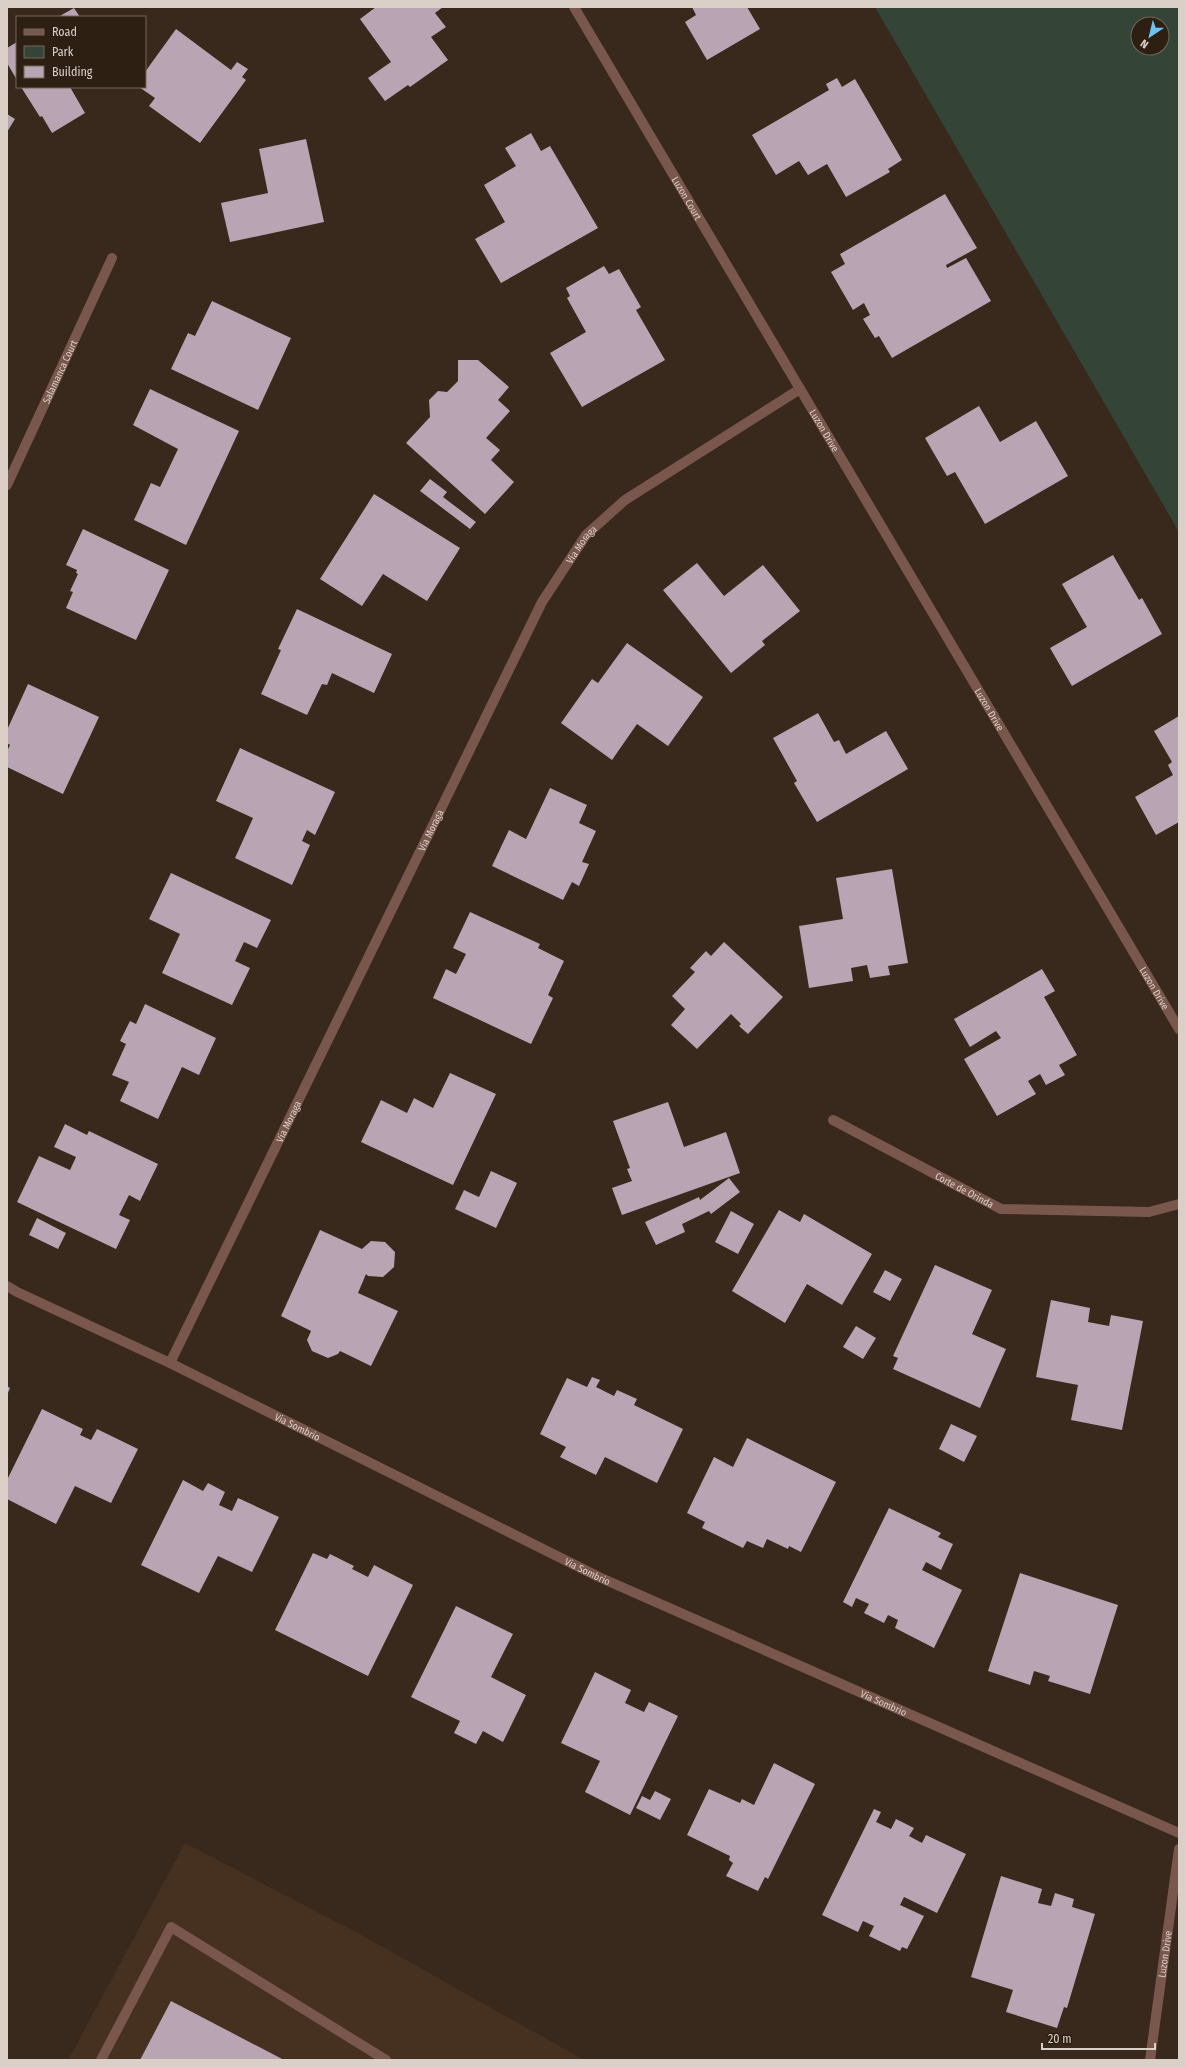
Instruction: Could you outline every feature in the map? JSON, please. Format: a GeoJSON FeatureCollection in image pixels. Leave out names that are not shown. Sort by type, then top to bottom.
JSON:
{"type":"FeatureCollection","features":[{"type":"Feature","properties":{"kind":"street","name":"Luzon Court"},"geometry":{"type":"LineString","coordinates":[[574,7],[800,389]]}},
{"type":"Feature","properties":{"kind":"street","name":"Salamanca Court"},"geometry":{"type":"LineString","coordinates":[[7,485],[112,258]]}},
{"type":"Feature","properties":{"kind":"street","name":"Luzon Drive"},"geometry":{"type":"LineString","coordinates":[[800,389],[1179,1029]]}},
{"type":"Feature","properties":{"kind":"street","name":"Via Moraga"},"geometry":{"type":"LineString","coordinates":[[170,1363],[542,602],[586,535],[625,500],[800,389]]}},
{"type":"Feature","properties":{"kind":"street","name":"Corte de Orinda"},"geometry":{"type":"LineString","coordinates":[[833,1120],[1001,1209],[1149,1212],[1179,1204]]}},
{"type":"Feature","properties":{"kind":"street","name":"Via Sombrio"},"geometry":{"type":"LineString","coordinates":[[7,1286],[170,1363],[599,1576],[1179,1833]]}},
{"type":"Feature","properties":{"kind":"street","name":"Luzon Drive"},"geometry":{"type":"LineString","coordinates":[[1150,2060],[1179,1849]]}},
{"type":"Feature","properties":{"kind":"street"},"geometry":{"type":"LineString","coordinates":[[101,2060],[171,1927],[386,2060]]}},
{"type":"Feature","properties":{"kind":"shaded area"},"geometry":{"type":"Polygon","coordinates":[[[185,1843],[367,1938],[584,2060],[68,2060],[185,1843]]]}},
{"type":"Feature","properties":{"kind":"green space"},"geometry":{"type":"Polygon","coordinates":[[[875,7],[1179,7],[1179,532],[875,7]]]}},
{"type":"Feature","properties":{"kind":"building"},"geometry":{"type":"Polygon","coordinates":[[[376,7],[443,7],[435,13],[446,27],[431,37],[448,60],[410,87],[408,85],[385,101],[368,78],[391,62],[360,19],[376,7]]]}},
{"type":"Feature","properties":{"kind":"building"},"geometry":{"type":"Polygon","coordinates":[[[692,7],[747,7],[760,29],[707,60],[685,22],[696,15],[692,7]]]}},
{"type":"Feature","properties":{"kind":"building"},"geometry":{"type":"Polygon","coordinates":[[[74,8],[79,16],[60,16],[74,8]]]}},
{"type":"Feature","properties":{"kind":"building"},"geometry":{"type":"Polygon","coordinates":[[[176,29],[231,70],[237,62],[248,69],[242,77],[246,80],[200,143],[149,106],[155,98],[140,88],[146,88],[146,71],[176,29]]]}},
{"type":"Feature","properties":{"kind":"building"},"geometry":{"type":"Polygon","coordinates":[[[16,43],[16,78],[7,63],[7,48],[16,43]]]}},
{"type":"Feature","properties":{"kind":"building"},"geometry":{"type":"Polygon","coordinates":[[[837,78],[842,87],[855,79],[902,160],[888,169],[890,172],[846,197],[827,164],[808,175],[799,161],[776,175],[752,135],[829,90],[826,84],[837,78]]]}},
{"type":"Feature","properties":{"kind":"building"},"geometry":{"type":"Polygon","coordinates":[[[22,88],[71,88],[85,113],[52,133],[42,116],[40,117],[22,88]]]}},
{"type":"Feature","properties":{"kind":"building"},"geometry":{"type":"Polygon","coordinates":[[[7,114],[15,119],[7,132],[7,114]]]}},
{"type":"Feature","properties":{"kind":"building"},"geometry":{"type":"Polygon","coordinates":[[[531,133],[541,151],[550,146],[598,228],[501,283],[475,239],[505,222],[484,185],[516,166],[505,148],[531,133]]]}},
{"type":"Feature","properties":{"kind":"building"},"geometry":{"type":"Polygon","coordinates":[[[306,139],[324,222],[230,242],[221,203],[268,193],[259,149],[306,139]]]}},
{"type":"Feature","properties":{"kind":"building"},"geometry":{"type":"Polygon","coordinates":[[[945,194],[977,248],[946,265],[947,268],[966,258],[991,301],[892,358],[879,336],[875,338],[863,319],[870,315],[864,303],[853,310],[831,272],[845,264],[840,254],[945,194]]]}},
{"type":"Feature","properties":{"kind":"building"},"geometry":{"type":"Polygon","coordinates":[[[604,266],[609,274],[619,269],[641,307],[636,310],[665,360],[582,407],[550,353],[586,332],[567,298],[570,296],[566,288],[604,266]]]}},
{"type":"Feature","properties":{"kind":"building"},"geometry":{"type":"Polygon","coordinates":[[[212,301],[291,338],[258,410],[171,369],[188,333],[195,336],[212,301]]]}},
{"type":"Feature","properties":{"kind":"building"},"geometry":{"type":"Polygon","coordinates":[[[458,360],[478,360],[509,387],[498,400],[510,411],[486,438],[500,450],[491,460],[514,482],[485,514],[406,443],[430,417],[429,400],[438,391],[447,392],[458,381],[458,360]]]}},
{"type":"Feature","properties":{"kind":"building"},"geometry":{"type":"Polygon","coordinates":[[[150,389],[239,431],[186,545],[134,520],[151,483],[160,487],[178,449],[133,425],[150,389]]]}},
{"type":"Feature","properties":{"kind":"building"},"geometry":{"type":"Polygon","coordinates":[[[979,406],[1000,442],[1036,421],[1068,476],[985,524],[955,472],[947,476],[925,438],[979,406]]]}},
{"type":"Feature","properties":{"kind":"building"},"geometry":{"type":"Polygon","coordinates":[[[430,479],[447,492],[443,497],[476,522],[470,529],[420,491],[430,479]]]}},
{"type":"Feature","properties":{"kind":"building"},"geometry":{"type":"Polygon","coordinates":[[[374,494],[460,548],[427,601],[383,574],[362,606],[320,579],[374,494]]]}},
{"type":"Feature","properties":{"kind":"building"},"geometry":{"type":"Polygon","coordinates":[[[83,529],[169,570],[136,640],[66,608],[73,592],[70,591],[78,574],[76,573],[77,570],[66,565],[83,529]]]}},
{"type":"Feature","properties":{"kind":"building"},"geometry":{"type":"Polygon","coordinates":[[[1113,555],[1139,600],[1142,598],[1162,634],[1072,686],[1050,648],[1087,627],[1062,584],[1113,555]]]}},
{"type":"Feature","properties":{"kind":"building"},"geometry":{"type":"Polygon","coordinates":[[[697,563],[724,596],[763,565],[800,611],[762,641],[765,645],[731,673],[663,590],[697,563]]]}},
{"type":"Feature","properties":{"kind":"building"},"geometry":{"type":"Polygon","coordinates":[[[297,609],[392,654],[374,693],[332,673],[327,685],[322,684],[307,715],[261,694],[281,650],[278,649],[297,609]]]}},
{"type":"Feature","properties":{"kind":"building"},"geometry":{"type":"Polygon","coordinates":[[[627,643],[703,697],[668,746],[637,724],[612,760],[561,723],[592,679],[598,683],[627,643]]]}},
{"type":"Feature","properties":{"kind":"building"},"geometry":{"type":"Polygon","coordinates":[[[28,684],[99,717],[63,794],[7,767],[7,751],[10,745],[7,743],[7,730],[28,684]]]}},
{"type":"Feature","properties":{"kind":"building"},"geometry":{"type":"Polygon","coordinates":[[[818,713],[834,742],[839,740],[846,754],[886,731],[908,769],[817,822],[794,783],[797,781],[773,738],[818,713]]]}},
{"type":"Feature","properties":{"kind":"building"},"geometry":{"type":"Polygon","coordinates":[[[1179,716],[1179,822],[1156,835],[1135,797],[1173,775],[1168,765],[1172,762],[1154,731],[1179,716]]]}},
{"type":"Feature","properties":{"kind":"building"},"geometry":{"type":"Polygon","coordinates":[[[240,748],[335,792],[315,835],[307,830],[302,841],[310,845],[292,885],[235,858],[253,818],[216,801],[240,748]]]}},
{"type":"Feature","properties":{"kind":"building"},"geometry":{"type":"Polygon","coordinates":[[[550,788],[587,805],[579,823],[596,831],[582,862],[589,864],[579,886],[572,882],[563,900],[492,866],[509,830],[526,839],[550,788]]]}},
{"type":"Feature","properties":{"kind":"building"},"geometry":{"type":"Polygon","coordinates":[[[892,869],[908,963],[888,966],[890,975],[870,978],[867,965],[851,968],[853,981],[809,988],[799,926],[843,919],[836,878],[892,869]]]}},
{"type":"Feature","properties":{"kind":"building"},"geometry":{"type":"Polygon","coordinates":[[[171,873],[271,920],[257,948],[244,942],[235,961],[250,968],[232,1005],[162,973],[180,934],[149,919],[171,873]]]}},
{"type":"Feature","properties":{"kind":"building"},"geometry":{"type":"Polygon","coordinates":[[[470,912],[540,944],[538,948],[564,961],[548,995],[553,998],[531,1044],[433,998],[446,969],[456,974],[466,954],[453,948],[470,912]]]}},
{"type":"Feature","properties":{"kind":"building"},"geometry":{"type":"Polygon","coordinates":[[[724,942],[783,997],[748,1034],[739,1026],[741,1024],[731,1014],[697,1049],[671,1025],[685,1009],[672,996],[695,972],[690,968],[706,951],[711,956],[724,942]]]}},
{"type":"Feature","properties":{"kind":"building"},"geometry":{"type":"Polygon","coordinates":[[[1042,969],[1055,991],[1044,997],[1077,1055],[1059,1065],[1065,1075],[1046,1085],[1040,1074],[1028,1081],[1036,1094],[997,1116],[964,1059],[1001,1038],[996,1031],[970,1047],[954,1019],[1042,969]]]}},
{"type":"Feature","properties":{"kind":"building"},"geometry":{"type":"Polygon","coordinates":[[[145,1004],[216,1038],[199,1075],[182,1067],[158,1119],[120,1101],[129,1082],[112,1075],[126,1044],[120,1041],[130,1021],[136,1024],[145,1004]]]}},
{"type":"Feature","properties":{"kind":"building"},"geometry":{"type":"Polygon","coordinates":[[[450,1073],[496,1094],[453,1185],[361,1142],[381,1100],[407,1113],[414,1098],[433,1108],[450,1073]]]}},
{"type":"Feature","properties":{"kind":"building"},"geometry":{"type":"Polygon","coordinates":[[[668,1102],[684,1147],[726,1132],[740,1173],[622,1215],[612,1188],[632,1181],[627,1169],[630,1168],[613,1121],[668,1102]]]}},
{"type":"Feature","properties":{"kind":"building"},"geometry":{"type":"Polygon","coordinates":[[[65,1124],[87,1135],[89,1131],[158,1164],[140,1201],[129,1195],[119,1215],[130,1220],[116,1249],[17,1202],[39,1156],[70,1170],[76,1157],[54,1147],[65,1124]]]}},
{"type":"Feature","properties":{"kind":"building"},"geometry":{"type":"Polygon","coordinates":[[[491,1171],[517,1183],[496,1228],[455,1209],[464,1190],[479,1197],[491,1171]]]}},
{"type":"Feature","properties":{"kind":"building"},"geometry":{"type":"Polygon","coordinates":[[[729,1178],[740,1192],[711,1214],[709,1211],[682,1224],[685,1232],[656,1245],[645,1222],[699,1197],[700,1200],[729,1178]]]}},
{"type":"Feature","properties":{"kind":"building"},"geometry":{"type":"Polygon","coordinates":[[[779,1210],[800,1222],[804,1214],[872,1254],[842,1305],[807,1284],[785,1323],[732,1291],[779,1210]]]}},
{"type":"Feature","properties":{"kind":"building"},"geometry":{"type":"Polygon","coordinates":[[[731,1211],[754,1224],[738,1254],[715,1242],[731,1211]]]}},
{"type":"Feature","properties":{"kind":"building"},"geometry":{"type":"Polygon","coordinates":[[[37,1218],[66,1233],[58,1249],[29,1235],[37,1218]]]}},
{"type":"Feature","properties":{"kind":"building"},"geometry":{"type":"Polygon","coordinates":[[[320,1230],[362,1249],[371,1241],[385,1242],[395,1252],[394,1267],[383,1277],[368,1276],[366,1274],[358,1293],[398,1311],[371,1366],[340,1351],[338,1354],[328,1358],[312,1351],[307,1340],[311,1331],[281,1316],[320,1230]]]}},
{"type":"Feature","properties":{"kind":"building"},"geometry":{"type":"Polygon","coordinates":[[[935,1265],[992,1290],[972,1334],[1006,1349],[980,1408],[893,1369],[898,1358],[893,1356],[935,1265]]]}},
{"type":"Feature","properties":{"kind":"building"},"geometry":{"type":"Polygon","coordinates":[[[885,1270],[902,1279],[890,1301],[873,1292],[885,1270]]]}},
{"type":"Feature","properties":{"kind":"building"},"geometry":{"type":"Polygon","coordinates":[[[1051,1300],[1090,1308],[1088,1322],[1109,1326],[1111,1315],[1143,1321],[1122,1430],[1071,1420],[1078,1385],[1036,1377],[1051,1300]]]}},
{"type":"Feature","properties":{"kind":"building"},"geometry":{"type":"Polygon","coordinates":[[[856,1326],[876,1338],[863,1359],[843,1347],[856,1326]]]}},
{"type":"Feature","properties":{"kind":"building"},"geometry":{"type":"Polygon","coordinates":[[[592,1377],[600,1380],[596,1387],[614,1396],[617,1390],[637,1399],[634,1405],[683,1429],[657,1483],[605,1457],[596,1475],[560,1457],[566,1447],[540,1434],[567,1378],[587,1387],[592,1377]]]}},
{"type":"Feature","properties":{"kind":"building"},"geometry":{"type":"Polygon","coordinates":[[[7,1386],[10,1388],[7,1395],[7,1386]]]}},
{"type":"Feature","properties":{"kind":"building"},"geometry":{"type":"Polygon","coordinates":[[[42,1409],[83,1429],[80,1435],[91,1440],[97,1429],[138,1449],[111,1503],[75,1486],[56,1524],[7,1499],[7,1480],[42,1409]]]}},
{"type":"Feature","properties":{"kind":"building"},"geometry":{"type":"Polygon","coordinates":[[[951,1424],[977,1436],[964,1462],[939,1449],[951,1424]]]}},
{"type":"Feature","properties":{"kind":"building"},"geometry":{"type":"Polygon","coordinates":[[[747,1438],[836,1482],[801,1552],[789,1546],[788,1549],[767,1539],[763,1548],[747,1541],[743,1548],[702,1528],[705,1522],[687,1513],[714,1457],[733,1467],[747,1438]]]}},
{"type":"Feature","properties":{"kind":"building"},"geometry":{"type":"Polygon","coordinates":[[[183,1480],[203,1491],[208,1483],[225,1492],[219,1505],[232,1511],[238,1498],[279,1517],[252,1572],[218,1556],[199,1593],[141,1565],[183,1480]]]}},
{"type":"Feature","properties":{"kind":"building"},"geometry":{"type":"Polygon","coordinates":[[[889,1508],[941,1533],[938,1537],[953,1544],[941,1570],[926,1562],[922,1570],[962,1590],[934,1648],[895,1628],[898,1620],[888,1615],[884,1623],[864,1613],[869,1604],[856,1598],[852,1607],[843,1602],[889,1508]]]}},
{"type":"Feature","properties":{"kind":"building"},"geometry":{"type":"Polygon","coordinates":[[[313,1553],[327,1559],[330,1554],[354,1566],[352,1569],[368,1577],[374,1565],[413,1585],[368,1676],[275,1630],[313,1553]]]}},
{"type":"Feature","properties":{"kind":"building"},"geometry":{"type":"Polygon","coordinates":[[[1020,1573],[1118,1605],[1090,1694],[1048,1681],[1050,1676],[1034,1671],[1030,1685],[988,1671],[1020,1573]]]}},
{"type":"Feature","properties":{"kind":"building"},"geometry":{"type":"Polygon","coordinates":[[[456,1606],[513,1634],[491,1677],[526,1695],[503,1742],[483,1731],[476,1744],[454,1733],[460,1721],[411,1697],[456,1606]]]}},
{"type":"Feature","properties":{"kind":"building"},"geometry":{"type":"Polygon","coordinates":[[[595,1672],[631,1690],[625,1703],[644,1712],[649,1702],[678,1716],[630,1815],[585,1792],[600,1761],[561,1743],[595,1672]]]}},
{"type":"Feature","properties":{"kind":"building"},"geometry":{"type":"Polygon","coordinates":[[[774,1763],[815,1784],[768,1879],[765,1877],[758,1891],[726,1876],[733,1863],[729,1860],[730,1856],[687,1835],[709,1789],[740,1803],[742,1799],[754,1805],[774,1763]]]}},
{"type":"Feature","properties":{"kind":"building"},"geometry":{"type":"Polygon","coordinates":[[[655,1791],[671,1799],[660,1820],[636,1808],[642,1796],[650,1800],[655,1791]]]}},
{"type":"Feature","properties":{"kind":"building"},"geometry":{"type":"Polygon","coordinates":[[[874,1809],[881,1812],[876,1822],[891,1829],[896,1819],[914,1828],[909,1836],[922,1843],[926,1835],[966,1854],[937,1913],[904,1897],[900,1905],[924,1916],[907,1949],[902,1947],[900,1951],[869,1936],[874,1926],[863,1921],[858,1932],[822,1915],[874,1809]]]}},
{"type":"Feature","properties":{"kind":"building"},"geometry":{"type":"Polygon","coordinates":[[[1001,1876],[1042,1889],[1038,1903],[1051,1906],[1055,1893],[1074,1899],[1072,1907],[1095,1914],[1067,2008],[1064,2007],[1057,2028],[1006,2012],[1013,1990],[971,1977],[1001,1876]]]}},
{"type":"Feature","properties":{"kind":"building"},"geometry":{"type":"Polygon","coordinates":[[[171,2001],[284,2060],[140,2060],[171,2001]]]}}]}
